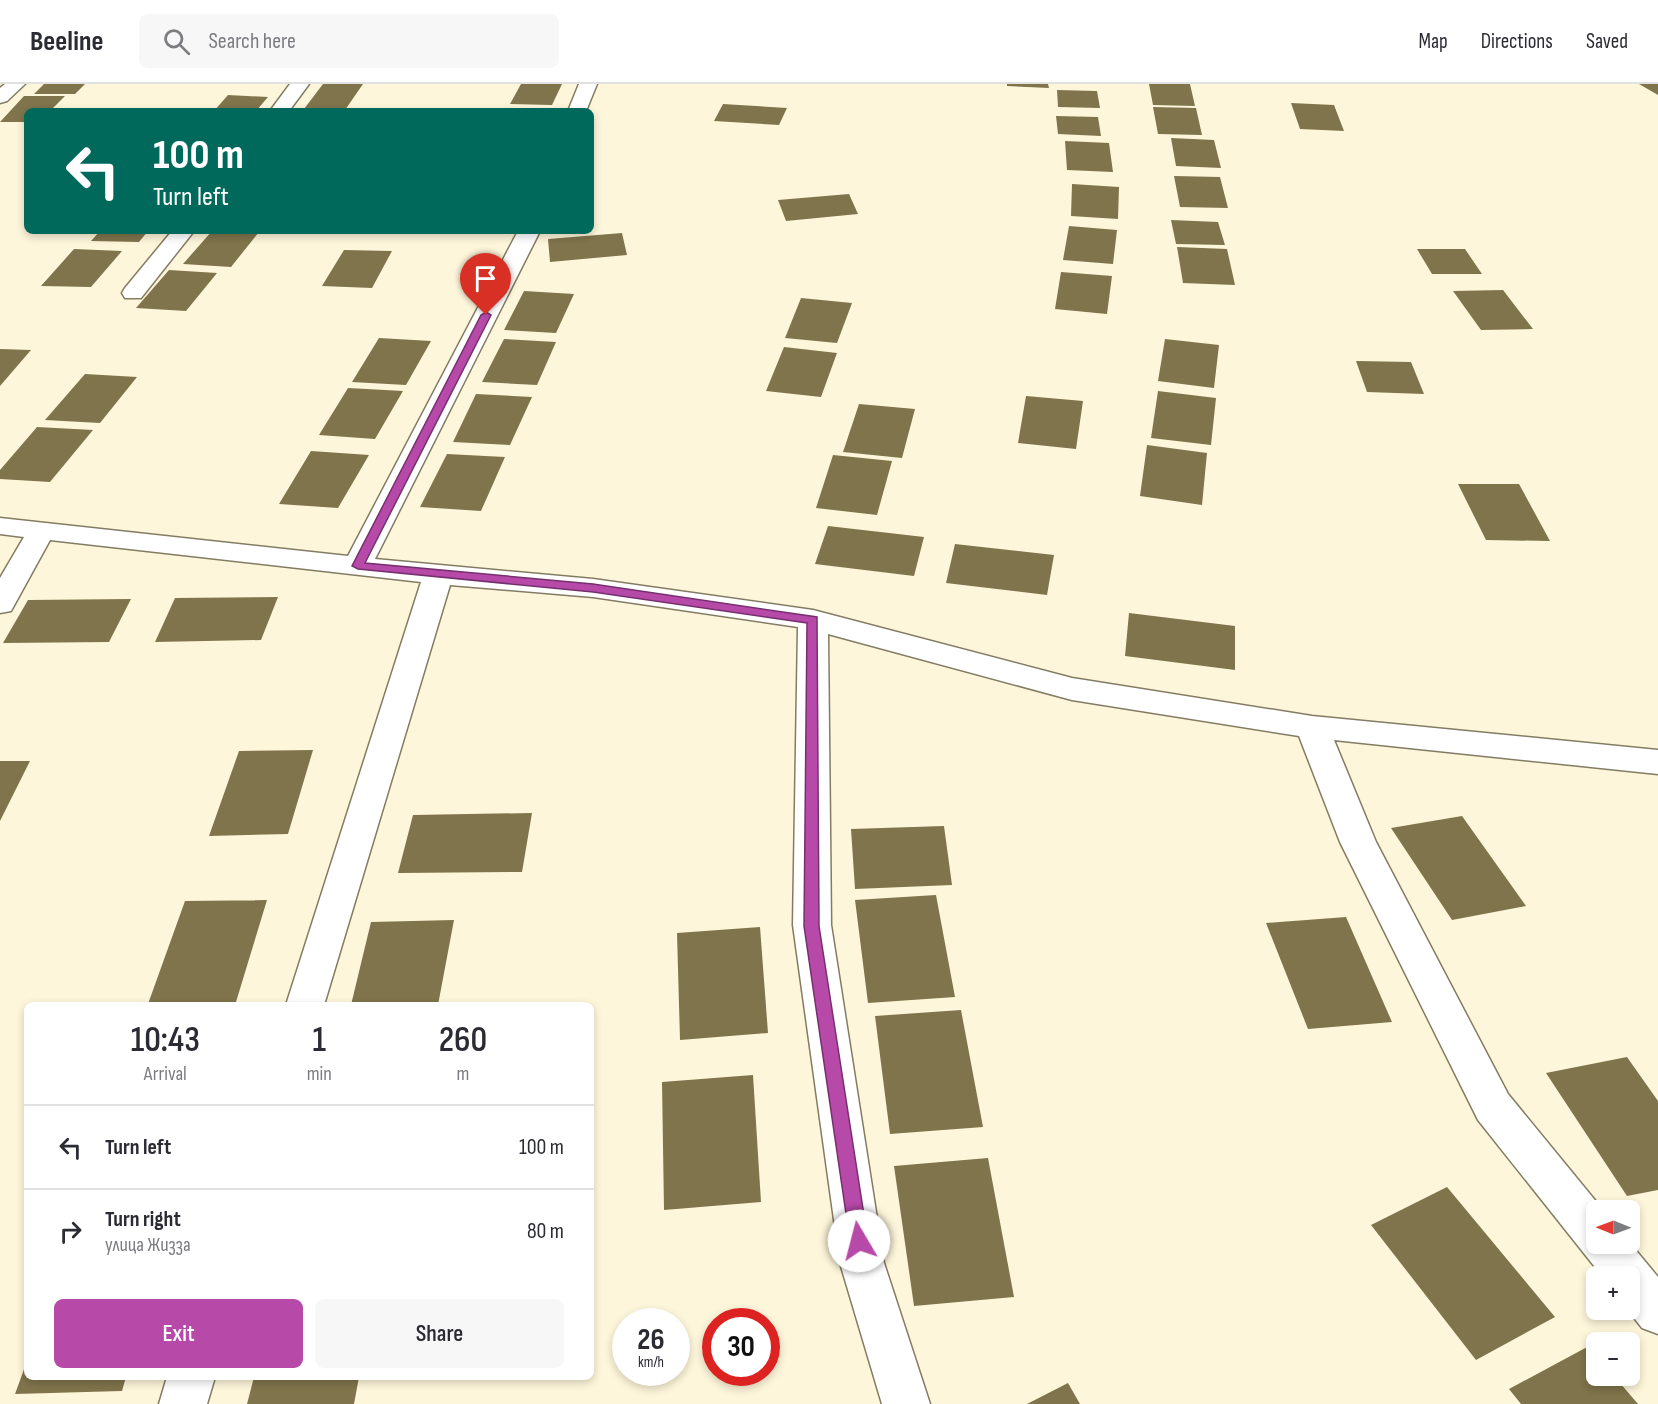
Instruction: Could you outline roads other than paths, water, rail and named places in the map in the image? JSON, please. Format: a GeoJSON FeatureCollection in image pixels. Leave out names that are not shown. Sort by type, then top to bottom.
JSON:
{"type":"FeatureCollection","features":[{"type":"Feature","properties":{"kind":"street"},"geometry":{"type":"LineString","coordinates":[[0,98],[16,84]]}},
{"type":"Feature","properties":{"kind":"street"},"geometry":{"type":"LineString","coordinates":[[281,108],[300,84]]}},
{"type":"Feature","properties":{"kind":"street"},"geometry":{"type":"LineString","coordinates":[[578,108],[588,84]]}},
{"type":"Feature","properties":{"kind":"street"},"geometry":{"type":"LineString","coordinates":[[133,293],[181,234]]}},
{"type":"Feature","properties":{"kind":"street"},"geometry":{"type":"LineString","coordinates":[[358,566],[527,234]]}},
{"type":"Feature","properties":{"kind":"street"},"geometry":{"type":"LineString","coordinates":[[0,526],[438,575],[593,588],[813,620],[1072,689],[1312,727],[1658,762]]}},
{"type":"Feature","properties":{"kind":"street"},"geometry":{"type":"LineString","coordinates":[[0,604],[42,531]]}},
{"type":"Feature","properties":{"kind":"street"},"geometry":{"type":"LineString","coordinates":[[306,1002],[438,575]]}},
{"type":"Feature","properties":{"kind":"street"},"geometry":{"type":"LineString","coordinates":[[813,620],[812,926],[862,1263],[906,1404]]}},
{"type":"Feature","properties":{"kind":"street"},"geometry":{"type":"LineString","coordinates":[[1312,727],[1358,842],[1493,1107],[1586,1223]]}},
{"type":"Feature","properties":{"kind":"street"},"geometry":{"type":"LineString","coordinates":[[1611,1254],[1658,1312]]}},
{"type":"Feature","properties":{"kind":"street"},"geometry":{"type":"LineString","coordinates":[[183,1404],[190,1380]]}}]}
